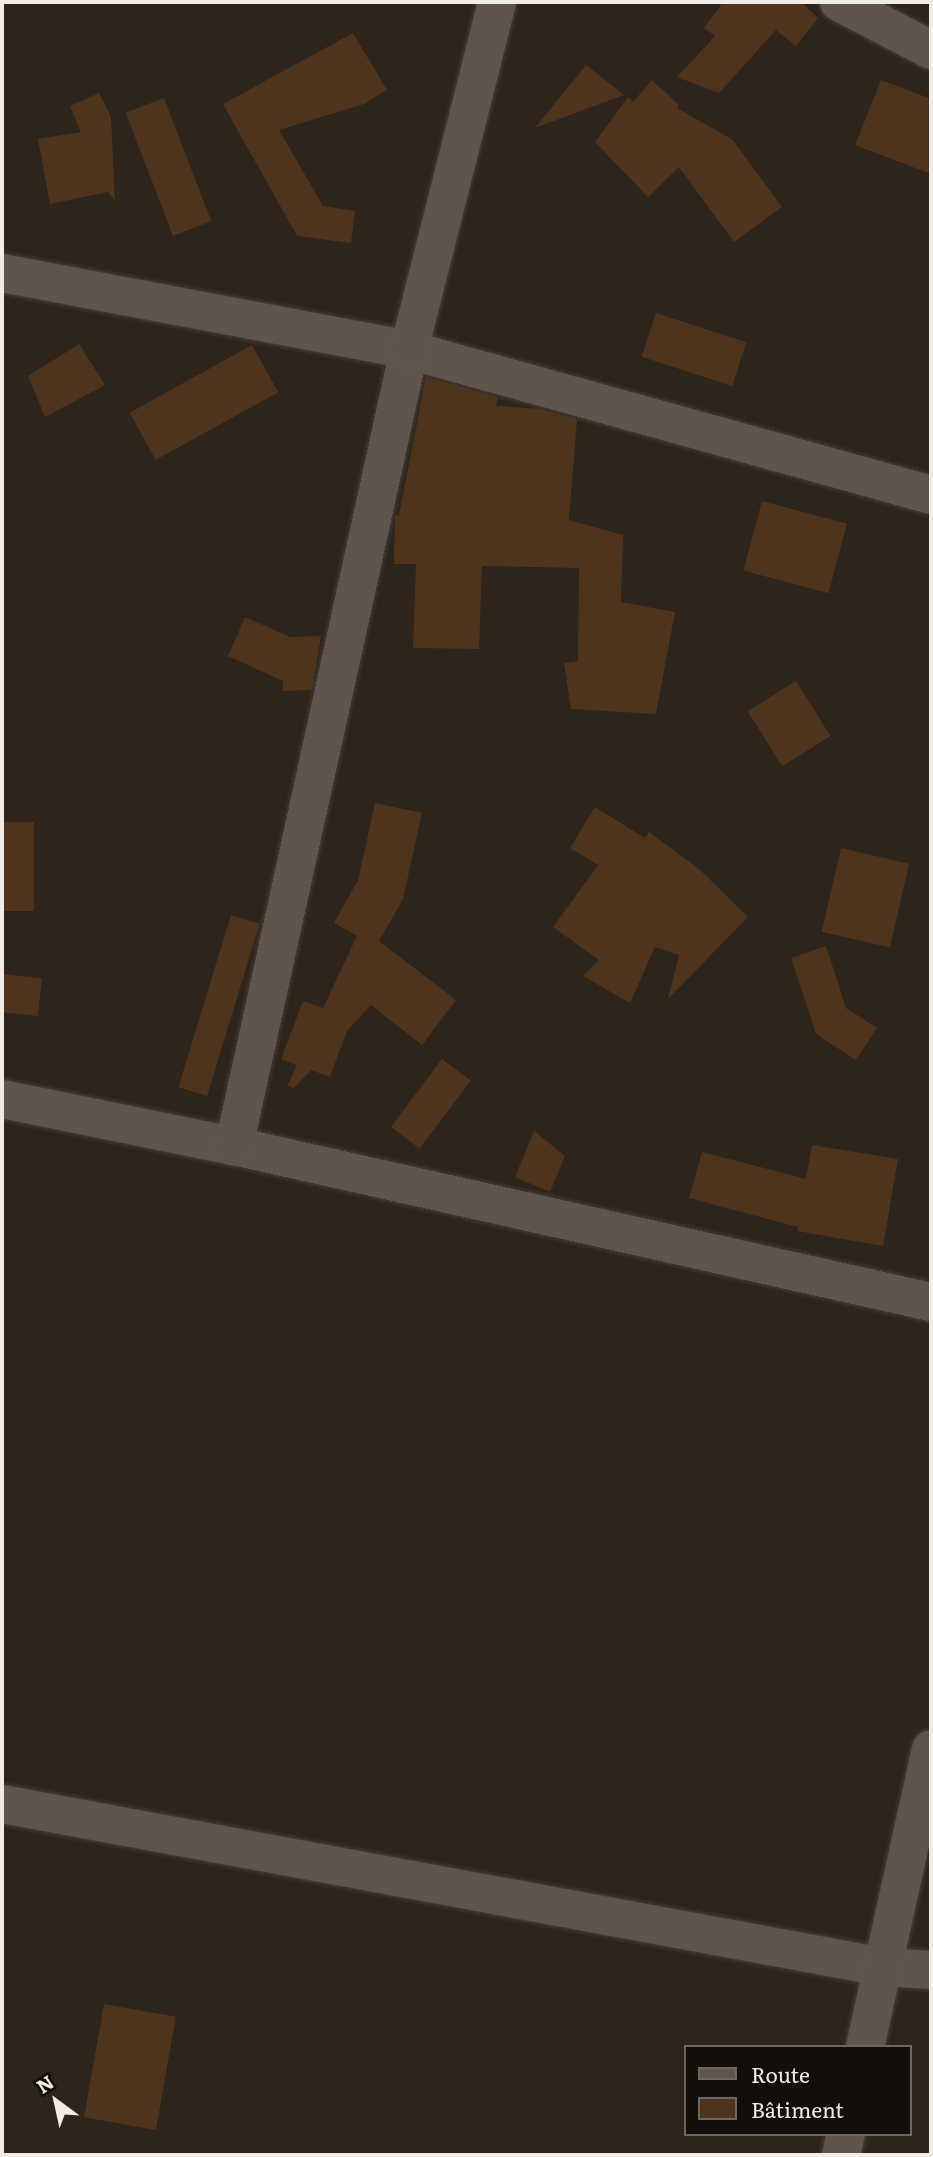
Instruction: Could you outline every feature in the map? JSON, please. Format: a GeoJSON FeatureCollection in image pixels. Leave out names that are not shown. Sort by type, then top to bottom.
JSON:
{"type":"FeatureCollection","features":[{"type":"Feature","properties":{"kind":"street"},"geometry":{"type":"LineString","coordinates":[[234,1146],[409,350],[497,2]]}},
{"type":"Feature","properties":{"kind":"street"},"geometry":{"type":"LineString","coordinates":[[839,2],[931,50]]}},
{"type":"Feature","properties":{"kind":"street"},"geometry":{"type":"LineString","coordinates":[[2,273],[409,350],[931,495]]}},
{"type":"Feature","properties":{"kind":"street"},"geometry":{"type":"LineString","coordinates":[[2,1099],[234,1146],[931,1302]]}},
{"type":"Feature","properties":{"kind":"street"},"geometry":{"type":"LineString","coordinates":[[865,2045],[931,1749]]}},
{"type":"Feature","properties":{"kind":"street"},"geometry":{"type":"LineString","coordinates":[[2,1804],[883,1967],[931,1970]]}},
{"type":"Feature","properties":{"kind":"street"},"geometry":{"type":"LineString","coordinates":[[841,2155],[846,2136]]}},
{"type":"Feature","properties":{"kind":"building"},"geometry":{"type":"Polygon","coordinates":[[[723,2],[801,2],[818,18],[796,46],[776,30],[719,93],[677,77],[715,36],[704,28],[723,2]]]}},
{"type":"Feature","properties":{"kind":"building"},"geometry":{"type":"Polygon","coordinates":[[[353,33],[387,90],[364,104],[279,130],[323,206],[355,211],[351,243],[297,236],[223,104],[353,33]]]}},
{"type":"Feature","properties":{"kind":"building"},"geometry":{"type":"Polygon","coordinates":[[[586,65],[624,95],[535,128],[586,65]]]}},
{"type":"Feature","properties":{"kind":"building"},"geometry":{"type":"Polygon","coordinates":[[[652,80],[679,105],[677,108],[733,140],[782,207],[734,242],[679,167],[648,197],[595,142],[628,97],[633,102],[652,80]]]}},
{"type":"Feature","properties":{"kind":"building"},"geometry":{"type":"Polygon","coordinates":[[[881,80],[931,99],[931,174],[855,145],[881,80]]]}},
{"type":"Feature","properties":{"kind":"building"},"geometry":{"type":"Polygon","coordinates":[[[99,93],[111,117],[115,201],[108,192],[50,204],[38,139],[81,132],[70,106],[99,93]]]}},
{"type":"Feature","properties":{"kind":"building"},"geometry":{"type":"Polygon","coordinates":[[[164,98],[211,221],[173,236],[126,113],[164,98]]]}},
{"type":"Feature","properties":{"kind":"building"},"geometry":{"type":"Polygon","coordinates":[[[656,313],[746,342],[732,386],[642,357],[656,313]]]}},
{"type":"Feature","properties":{"kind":"building"},"geometry":{"type":"Polygon","coordinates":[[[79,344],[105,385],[45,417],[28,376],[79,344]]]}},
{"type":"Feature","properties":{"kind":"building"},"geometry":{"type":"Polygon","coordinates":[[[252,345],[278,392],[156,460],[130,413],[252,345]]]}},
{"type":"Feature","properties":{"kind":"building"},"geometry":{"type":"Polygon","coordinates":[[[426,377],[498,397],[496,406],[540,409],[577,419],[569,520],[623,535],[621,602],[675,612],[656,714],[571,709],[564,663],[578,661],[579,568],[482,566],[479,649],[413,648],[416,564],[394,564],[395,515],[399,515],[426,377]]]}},
{"type":"Feature","properties":{"kind":"building"},"geometry":{"type":"Polygon","coordinates":[[[762,501],[847,524],[828,593],[743,571],[762,501]]]}},
{"type":"Feature","properties":{"kind":"building"},"geometry":{"type":"Polygon","coordinates":[[[245,617],[290,637],[321,636],[312,690],[283,691],[283,681],[228,656],[245,617]]]}},
{"type":"Feature","properties":{"kind":"building"},"geometry":{"type":"Polygon","coordinates":[[[796,681],[830,736],[782,766],[748,711],[796,681]]]}},
{"type":"Feature","properties":{"kind":"building"},"geometry":{"type":"Polygon","coordinates":[[[375,803],[422,813],[403,899],[379,941],[456,1000],[422,1045],[371,1005],[347,1031],[330,1077],[311,1070],[293,1089],[288,1085],[297,1065],[281,1059],[303,1001],[323,1008],[357,936],[334,923],[358,880],[375,803]]]}},
{"type":"Feature","properties":{"kind":"building"},"geometry":{"type":"Polygon","coordinates":[[[595,807],[645,838],[649,832],[699,869],[748,917],[668,999],[679,955],[655,947],[630,1003],[583,976],[599,960],[553,927],[598,865],[570,848],[595,807]]]}},
{"type":"Feature","properties":{"kind":"building"},"geometry":{"type":"Polygon","coordinates":[[[2,822],[34,822],[34,911],[2,911],[2,822]]]}},
{"type":"Feature","properties":{"kind":"building"},"geometry":{"type":"Polygon","coordinates":[[[841,848],[909,864],[890,948],[822,932],[841,848]]]}},
{"type":"Feature","properties":{"kind":"building"},"geometry":{"type":"Polygon","coordinates":[[[231,915],[260,924],[207,1096],[178,1087],[231,915]]]}},
{"type":"Feature","properties":{"kind":"building"},"geometry":{"type":"Polygon","coordinates":[[[826,946],[846,1008],[877,1028],[856,1060],[816,1034],[791,958],[826,946]]]}},
{"type":"Feature","properties":{"kind":"building"},"geometry":{"type":"Polygon","coordinates":[[[2,974],[42,978],[38,1016],[2,1012],[2,974]]]}},
{"type":"Feature","properties":{"kind":"building"},"geometry":{"type":"Polygon","coordinates":[[[442,1059],[471,1081],[420,1149],[391,1127],[442,1059]]]}},
{"type":"Feature","properties":{"kind":"building"},"geometry":{"type":"Polygon","coordinates":[[[534,1131],[565,1156],[550,1192],[515,1177],[534,1131]]]}},
{"type":"Feature","properties":{"kind":"building"},"geometry":{"type":"Polygon","coordinates":[[[812,1145],[898,1159],[883,1246],[797,1231],[798,1227],[689,1198],[702,1152],[806,1179],[812,1145]]]}},
{"type":"Feature","properties":{"kind":"building"},"geometry":{"type":"Polygon","coordinates":[[[104,2004],[176,2017],[156,2130],[84,2117],[104,2004]]]}}]}
